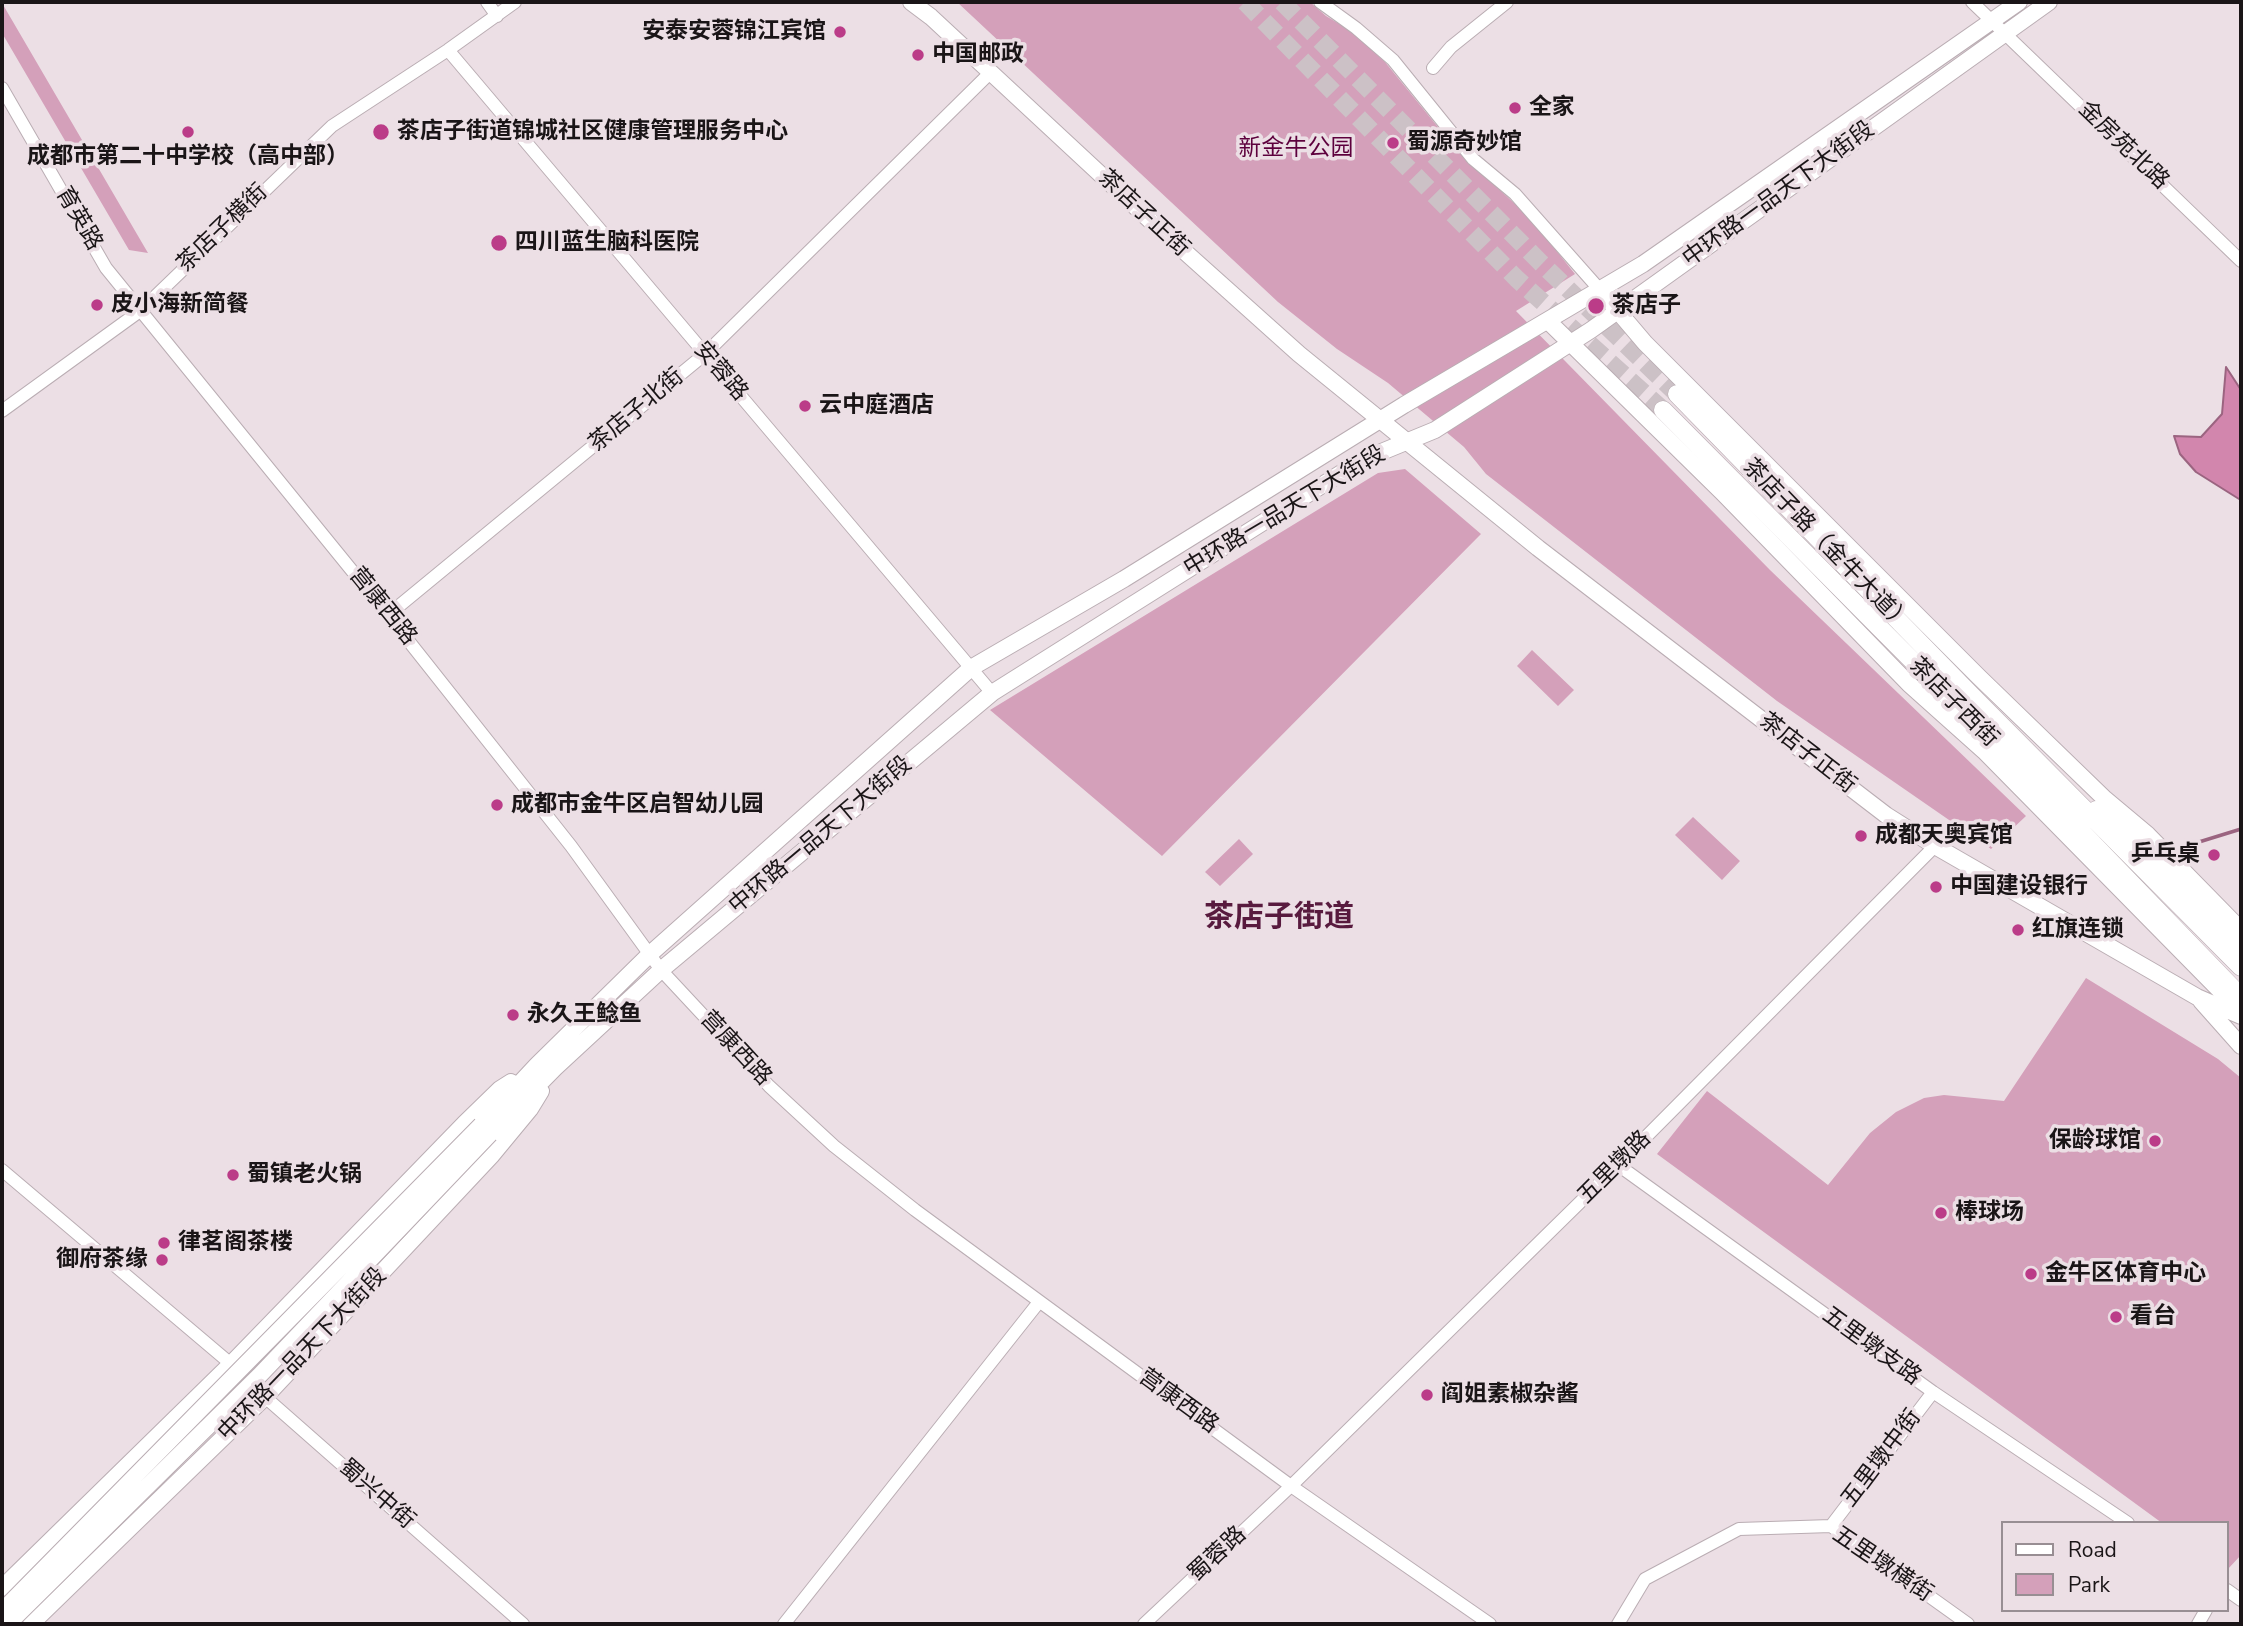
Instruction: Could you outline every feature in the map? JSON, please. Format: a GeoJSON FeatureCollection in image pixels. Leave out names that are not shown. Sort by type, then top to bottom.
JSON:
{"type":"FeatureCollection","features":[{"type":"Feature","properties":{"kind":"highway","name":"茶店子路（金牛大道）"},"geometry":{"type":"LineString","coordinates":[[1677,394],[2241,967]]}},
{"type":"Feature","properties":{"kind":"highway","name":"茶店子西街"},"geometry":{"type":"LineString","coordinates":[[1663,410],[2047,796],[2241,997]]}},
{"type":"Feature","properties":{"kind":"highway"},"geometry":{"type":"LineString","coordinates":[[2066,791],[2120,825],[2163,864],[2241,945]]}},
{"type":"Feature","properties":{"kind":"main road","name":"茶店子正街"},"geometry":{"type":"LineString","coordinates":[[911,2],[931,17],[1298,354],[1538,548],[1886,816],[2197,997],[2241,1014]]}},
{"type":"Feature","properties":{"kind":"main road","name":"中环路一品天下大街段"},"geometry":{"type":"LineString","coordinates":[[486,1129],[661,970],[992,693],[1362,460],[1435,430],[1618,312],[1998,27],[2020,2]]}},
{"type":"Feature","properties":{"kind":"main road","name":"中环路一品天下大街段"},"geometry":{"type":"LineString","coordinates":[[486,1129],[537,1066],[650,954],[971,668],[1124,579],[1380,421],[1643,264],[1998,27],[2049,2]]}},
{"type":"Feature","properties":{"kind":"main road"},"geometry":{"type":"LineString","coordinates":[[1600,290],[1645,343],[2105,799]]}},
{"type":"Feature","properties":{"kind":"main road"},"geometry":{"type":"LineString","coordinates":[[1548,321],[1723,493],[1909,684],[1984,751],[2241,1014]]}},
{"type":"Feature","properties":{"kind":"main road"},"geometry":{"type":"LineString","coordinates":[[1971,695],[2148,835],[2241,930]]}},
{"type":"Feature","properties":{"kind":"main road"},"geometry":{"type":"LineString","coordinates":[[2197,997],[2241,1046]]}},
{"type":"Feature","properties":{"kind":"main road","name":"中环路一品天下大街段"},"geometry":{"type":"LineString","coordinates":[[2,1588],[231,1364],[464,1124],[500,1089],[537,1066]]}},
{"type":"Feature","properties":{"kind":"main road","name":"中环路一品天下大街段"},"geometry":{"type":"LineString","coordinates":[[31,1624],[265,1397],[492,1155],[530,1109],[555,1068]]}},
{"type":"Feature","properties":{"kind":"main road"},"geometry":{"type":"LineString","coordinates":[[2,1611],[486,1129]]}},
{"type":"Feature","properties":{"kind":"main road"},"geometry":{"type":"LineString","coordinates":[[8,1624],[259,1376],[486,1129]]}},
{"type":"Feature","properties":{"kind":"street"},"geometry":{"type":"LineString","coordinates":[[487,2],[498,16]]}},
{"type":"Feature","properties":{"kind":"street","name":"茶店子横街"},"geometry":{"type":"LineString","coordinates":[[2,411],[140,311],[332,126],[448,50],[515,2]]}},
{"type":"Feature","properties":{"kind":"street"},"geometry":{"type":"LineString","coordinates":[[1320,2],[1393,60],[1473,159],[1515,194],[1600,290]]}},
{"type":"Feature","properties":{"kind":"street"},"geometry":{"type":"LineString","coordinates":[[1433,68],[1451,47],[1507,2]]}},
{"type":"Feature","properties":{"kind":"street","name":"金房苑北路"},"geometry":{"type":"LineString","coordinates":[[1972,2],[2241,261]]}},
{"type":"Feature","properties":{"kind":"street","name":"安蓉路"},"geometry":{"type":"LineString","coordinates":[[448,50],[992,693]]}},
{"type":"Feature","properties":{"kind":"street","name":"茶店子北街"},"geometry":{"type":"LineString","coordinates":[[388,615],[705,354],[991,72]]}},
{"type":"Feature","properties":{"kind":"street","name":"育英路"},"geometry":{"type":"LineString","coordinates":[[2,88],[106,268],[140,311]]}},
{"type":"Feature","properties":{"kind":"street","name":"营康西路"},"geometry":{"type":"LineString","coordinates":[[140,311],[572,846],[661,970],[769,1086],[834,1146],[1039,1302],[1291,1486],[1490,1624]]}},
{"type":"Feature","properties":{"kind":"street","name":"五里墩路"},"geometry":{"type":"LineString","coordinates":[[1291,1486],[1618,1165],[1935,846]]}},
{"type":"Feature","properties":{"kind":"street","name":"五里墩支路"},"geometry":{"type":"LineString","coordinates":[[1618,1165],[1933,1392],[2125,1521]]}},
{"type":"Feature","properties":{"kind":"street","name":"蜀兴中街"},"geometry":{"type":"LineString","coordinates":[[2,1170],[231,1364],[518,1622]]}},
{"type":"Feature","properties":{"kind":"street"},"geometry":{"type":"LineString","coordinates":[[784,1624],[1039,1302]]}},
{"type":"Feature","properties":{"kind":"street","name":"五里墩中街"},"geometry":{"type":"LineString","coordinates":[[1831,1526],[1933,1392]]}},
{"type":"Feature","properties":{"kind":"street","name":"蜀蓉路"},"geometry":{"type":"LineString","coordinates":[[1144,1624],[1291,1486]]}},
{"type":"Feature","properties":{"kind":"street","name":"五里墩横街"},"geometry":{"type":"LineString","coordinates":[[1618,1624],[1645,1578],[1739,1529],[1831,1526],[1968,1624]]}},
{"type":"Feature","properties":{"kind":"green space","name":"新金牛公园"},"geometry":{"type":"Polygon","coordinates":[[[957,2],[1310,2],[1326,16],[1351,31],[1385,62],[1455,148],[1531,219],[1575,274],[1516,311],[1770,570],[2026,816],[1991,849],[1777,701],[1486,474],[1464,447],[1388,383],[1337,349],[1278,302],[957,2]]]}},
{"type":"Feature","properties":{"kind":"green space"},"geometry":{"type":"Polygon","coordinates":[[[2,3],[148,253],[129,250],[2,33],[2,3]]]}},
{"type":"Feature","properties":{"kind":"green space"},"geometry":{"type":"Polygon","coordinates":[[[1405,469],[1481,534],[1162,856],[990,710],[1378,473],[1405,469]]]}},
{"type":"Feature","properties":{"kind":"green space"},"geometry":{"type":"Polygon","coordinates":[[[1532,650],[1574,690],[1558,706],[1517,666],[1532,650]]]}},
{"type":"Feature","properties":{"kind":"green space"},"geometry":{"type":"Polygon","coordinates":[[[1693,817],[1740,861],[1722,880],[1675,835],[1693,817]]]}},
{"type":"Feature","properties":{"kind":"green space"},"geometry":{"type":"Polygon","coordinates":[[[1239,839],[1253,854],[1220,886],[1205,872],[1239,839]]]}},
{"type":"Feature","properties":{"kind":"green space","name":"金牛区体育中心"},"geometry":{"type":"Polygon","coordinates":[[[2086,978],[2218,1059],[2241,1078],[2241,1555],[2229,1568],[2229,1521],[2159,1521],[1657,1154],[1707,1091],[1828,1185],[1870,1133],[1896,1112],[1924,1098],[1944,1095],[2004,1101],[2086,978]]]}},
{"type":"Feature","properties":{"kind":"shaded area"},"geometry":{"type":"Polygon","coordinates":[[[2226,367],[2241,390],[2239,499],[2196,472],[2180,454],[2174,436],[2201,437],[2222,414],[2226,367]]]}},
{"type":"Feature","properties":{"kind":"waterway"},"geometry":{"type":"LineString","coordinates":[[2186,846],[2241,829]]}},
{"type":"Feature","properties":{"kind":"tunnel"},"geometry":{"type":"LineString","coordinates":[[1245,2],[1517,279],[1663,410]]}},
{"type":"Feature","properties":{"kind":"tunnel"},"geometry":{"type":"LineString","coordinates":[[1282,2],[1541,263],[1677,394]]}},
{"type":"Feature","properties":{"kind":"place","name":"安泰安蓉锦江宾馆"},"geometry":{"type":"Point","coordinates":[840,32]}},
{"type":"Feature","properties":{"kind":"place","name":"中国邮政"},"geometry":{"type":"Point","coordinates":[918,55]}},
{"type":"Feature","properties":{"kind":"place","name":"全家"},"geometry":{"type":"Point","coordinates":[1515,108]}},
{"type":"Feature","properties":{"kind":"place","name":"成都市第二十中学校（高中部）"},"geometry":{"type":"Point","coordinates":[188,132]}},
{"type":"Feature","properties":{"kind":"place","name":"茶店子街道锦城社区健康管理服务中心"},"geometry":{"type":"Point","coordinates":[381,132]}},
{"type":"Feature","properties":{"kind":"place","name":"蜀源奇妙馆"},"geometry":{"type":"Point","coordinates":[1393,143]}},
{"type":"Feature","properties":{"kind":"place","name":"四川蓝生脑科医院"},"geometry":{"type":"Point","coordinates":[499,243]}},
{"type":"Feature","properties":{"kind":"place","name":"皮小海新简餐"},"geometry":{"type":"Point","coordinates":[97,305]}},
{"type":"Feature","properties":{"kind":"place","name":"茶店子"},"geometry":{"type":"Point","coordinates":[1596,306]}},
{"type":"Feature","properties":{"kind":"place","name":"云中庭酒店"},"geometry":{"type":"Point","coordinates":[805,406]}},
{"type":"Feature","properties":{"kind":"place","name":"成都市金牛区启智幼儿园"},"geometry":{"type":"Point","coordinates":[497,805]}},
{"type":"Feature","properties":{"kind":"place","name":"成都天奥宾馆"},"geometry":{"type":"Point","coordinates":[1861,836]}},
{"type":"Feature","properties":{"kind":"place","name":"乒乓桌"},"geometry":{"type":"Point","coordinates":[2214,855]}},
{"type":"Feature","properties":{"kind":"place","name":"中国建设银行"},"geometry":{"type":"Point","coordinates":[1936,887]}},
{"type":"Feature","properties":{"kind":"place","name":"红旗连锁"},"geometry":{"type":"Point","coordinates":[2018,930]}},
{"type":"Feature","properties":{"kind":"place","name":"永久王鲶鱼"},"geometry":{"type":"Point","coordinates":[513,1015]}},
{"type":"Feature","properties":{"kind":"place","name":"保龄球馆"},"geometry":{"type":"Point","coordinates":[2155,1141]}},
{"type":"Feature","properties":{"kind":"place","name":"蜀镇老火锅"},"geometry":{"type":"Point","coordinates":[233,1175]}},
{"type":"Feature","properties":{"kind":"place","name":"棒球场"},"geometry":{"type":"Point","coordinates":[1941,1213]}},
{"type":"Feature","properties":{"kind":"place","name":"律茗阁茶楼"},"geometry":{"type":"Point","coordinates":[164,1243]}},
{"type":"Feature","properties":{"kind":"place","name":"御府茶缘"},"geometry":{"type":"Point","coordinates":[162,1260]}},
{"type":"Feature","properties":{"kind":"place","name":"金牛区体育中心"},"geometry":{"type":"Point","coordinates":[2031,1274]}},
{"type":"Feature","properties":{"kind":"place","name":"看台"},"geometry":{"type":"Point","coordinates":[2116,1317]}},
{"type":"Feature","properties":{"kind":"place","name":"阎姐素椒杂酱"},"geometry":{"type":"Point","coordinates":[1427,1395]}},
{"type":"Feature","properties":{"kind":"district","name":"茶店子街道"},"geometry":{"type":"Point","coordinates":[1279,919]}}]}
